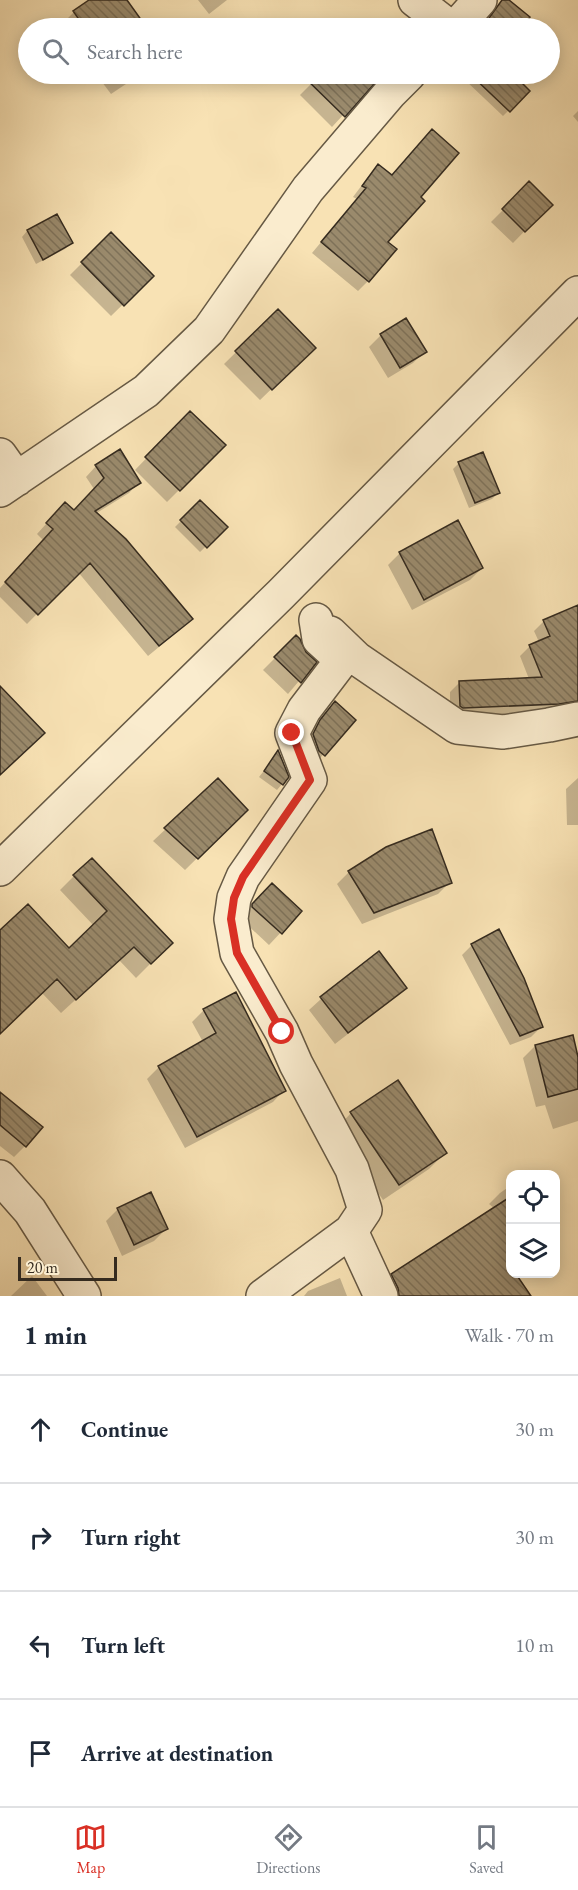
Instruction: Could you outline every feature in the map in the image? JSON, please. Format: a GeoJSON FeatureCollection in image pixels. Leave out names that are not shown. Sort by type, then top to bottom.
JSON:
{"type":"FeatureCollection","features":[{"type":"Feature","properties":{"kind":"street"},"geometry":{"type":"LineString","coordinates":[[416,0],[440,18]]}},
{"type":"Feature","properties":{"kind":"street"},"geometry":{"type":"LineString","coordinates":[[463,18],[480,0]]}},
{"type":"Feature","properties":{"kind":"street"},"geometry":{"type":"LineString","coordinates":[[6,474],[146,391],[208,330],[308,189],[399,84]]}},
{"type":"Feature","properties":{"kind":"street"},"geometry":{"type":"LineString","coordinates":[[0,869],[281,594],[578,292]]}},
{"type":"Feature","properties":{"kind":"street"},"geometry":{"type":"LineString","coordinates":[[281,594],[316,620],[356,658],[456,727],[503,732],[578,719]]}},
{"type":"Feature","properties":{"kind":"street"},"geometry":{"type":"LineString","coordinates":[[263,1296],[351,1231],[365,1210],[352,1169],[296,1064],[282,1032],[237,953],[231,919],[234,898],[243,877],[310,780],[292,733],[304,710],[342,660],[319,639],[316,620]]}},
{"type":"Feature","properties":{"kind":"street"},"geometry":{"type":"LineString","coordinates":[[0,1177],[30,1211],[84,1296]]}},
{"type":"Feature","properties":{"kind":"street"},"geometry":{"type":"LineString","coordinates":[[351,1231],[381,1296]]}},
{"type":"Feature","properties":{"kind":"building"},"geometry":{"type":"Polygon","coordinates":[[[89,0],[127,0],[140,18],[78,18],[73,11],[89,0]]]}},
{"type":"Feature","properties":{"kind":"building"},"geometry":{"type":"Polygon","coordinates":[[[502,0],[509,0],[530,17],[529,18],[489,18],[502,0]]]}},
{"type":"Feature","properties":{"kind":"building"},"geometry":{"type":"Polygon","coordinates":[[[311,84],[374,84],[345,117],[311,84]]]}},
{"type":"Feature","properties":{"kind":"building"},"geometry":{"type":"Polygon","coordinates":[[[481,84],[523,84],[530,91],[510,112],[481,84]]]}},
{"type":"Feature","properties":{"kind":"building"},"geometry":{"type":"Polygon","coordinates":[[[432,129],[459,153],[421,197],[425,201],[388,242],[397,249],[369,282],[321,242],[366,188],[362,186],[378,164],[392,175],[432,129]]]}},
{"type":"Feature","properties":{"kind":"building"},"geometry":{"type":"Polygon","coordinates":[[[529,181],[553,205],[525,232],[502,209],[529,181]]]}},
{"type":"Feature","properties":{"kind":"building"},"geometry":{"type":"Polygon","coordinates":[[[57,214],[73,243],[43,260],[27,230],[57,214]]]}},
{"type":"Feature","properties":{"kind":"building"},"geometry":{"type":"Polygon","coordinates":[[[111,232],[154,276],[124,306],[81,262],[111,232]]]}},
{"type":"Feature","properties":{"kind":"building"},"geometry":{"type":"Polygon","coordinates":[[[278,309],[316,348],[272,390],[235,351],[278,309]]]}},
{"type":"Feature","properties":{"kind":"building"},"geometry":{"type":"Polygon","coordinates":[[[406,318],[427,352],[400,368],[380,334],[406,318]]]}},
{"type":"Feature","properties":{"kind":"building"},"geometry":{"type":"Polygon","coordinates":[[[190,411],[226,445],[180,491],[145,457],[190,411]]]}},
{"type":"Feature","properties":{"kind":"building"},"geometry":{"type":"Polygon","coordinates":[[[120,449],[141,483],[95,511],[126,539],[193,619],[159,646],[90,563],[38,615],[5,582],[53,529],[46,523],[65,502],[74,510],[104,478],[95,465],[120,449]]]}},
{"type":"Feature","properties":{"kind":"building"},"geometry":{"type":"Polygon","coordinates":[[[483,452],[500,493],[475,503],[458,462],[483,452]]]}},
{"type":"Feature","properties":{"kind":"building"},"geometry":{"type":"Polygon","coordinates":[[[200,500],[228,527],[207,548],[180,520],[200,500]]]}},
{"type":"Feature","properties":{"kind":"building"},"geometry":{"type":"Polygon","coordinates":[[[458,520],[483,568],[424,600],[399,552],[458,520]]]}},
{"type":"Feature","properties":{"kind":"building"},"geometry":{"type":"Polygon","coordinates":[[[578,605],[578,701],[559,704],[463,708],[460,706],[459,681],[542,677],[529,645],[550,636],[543,620],[578,605]]]}},
{"type":"Feature","properties":{"kind":"building"},"geometry":{"type":"Polygon","coordinates":[[[296,635],[306,652],[317,662],[301,683],[274,657],[296,635]]]}},
{"type":"Feature","properties":{"kind":"building"},"geometry":{"type":"Polygon","coordinates":[[[0,686],[45,733],[0,775],[0,686]]]}},
{"type":"Feature","properties":{"kind":"building"},"geometry":{"type":"Polygon","coordinates":[[[335,701],[356,720],[325,756],[319,751],[313,734],[320,720],[335,701]]]}},
{"type":"Feature","properties":{"kind":"building"},"geometry":{"type":"Polygon","coordinates":[[[278,750],[289,777],[283,785],[264,771],[278,750]]]}},
{"type":"Feature","properties":{"kind":"building"},"geometry":{"type":"Polygon","coordinates":[[[218,778],[248,810],[198,859],[164,828],[218,778]]]}},
{"type":"Feature","properties":{"kind":"building"},"geometry":{"type":"Polygon","coordinates":[[[432,829],[452,883],[374,913],[348,871],[386,847],[432,829]]]}},
{"type":"Feature","properties":{"kind":"building"},"geometry":{"type":"Polygon","coordinates":[[[92,858],[173,943],[151,964],[134,947],[76,1000],[57,979],[0,1034],[0,930],[28,904],[69,948],[107,911],[73,875],[92,858]]]}},
{"type":"Feature","properties":{"kind":"building"},"geometry":{"type":"Polygon","coordinates":[[[272,883],[302,911],[282,934],[252,907],[252,904],[272,883]]]}},
{"type":"Feature","properties":{"kind":"building"},"geometry":{"type":"Polygon","coordinates":[[[499,929],[524,978],[543,1027],[520,1036],[471,944],[499,929]]]}},
{"type":"Feature","properties":{"kind":"building"},"geometry":{"type":"Polygon","coordinates":[[[379,951],[407,988],[348,1033],[320,997],[379,951]]]}},
{"type":"Feature","properties":{"kind":"building"},"geometry":{"type":"Polygon","coordinates":[[[236,992],[286,1091],[197,1137],[158,1066],[216,1033],[203,1009],[236,992]]]}},
{"type":"Feature","properties":{"kind":"building"},"geometry":{"type":"Polygon","coordinates":[[[573,1035],[578,1057],[578,1089],[548,1097],[535,1045],[573,1035]]]}},
{"type":"Feature","properties":{"kind":"building"},"geometry":{"type":"Polygon","coordinates":[[[398,1080],[447,1153],[399,1185],[350,1112],[398,1080]]]}},
{"type":"Feature","properties":{"kind":"building"},"geometry":{"type":"Polygon","coordinates":[[[0,1092],[43,1127],[26,1147],[0,1125],[0,1092]]]}},
{"type":"Feature","properties":{"kind":"building"},"geometry":{"type":"Polygon","coordinates":[[[151,1192],[168,1229],[134,1245],[117,1208],[151,1192]]]}},
{"type":"Feature","properties":{"kind":"building"},"geometry":{"type":"Polygon","coordinates":[[[506,1200],[506,1278],[519,1278],[531,1296],[399,1296],[391,1274],[506,1200]]]}},
{"type":"Feature","properties":{"kind":"route"},"geometry":{"type":"LineString","coordinates":[[282,1032],[237,953],[231,919],[234,898],[243,877],[310,780],[292,733]]}}]}
